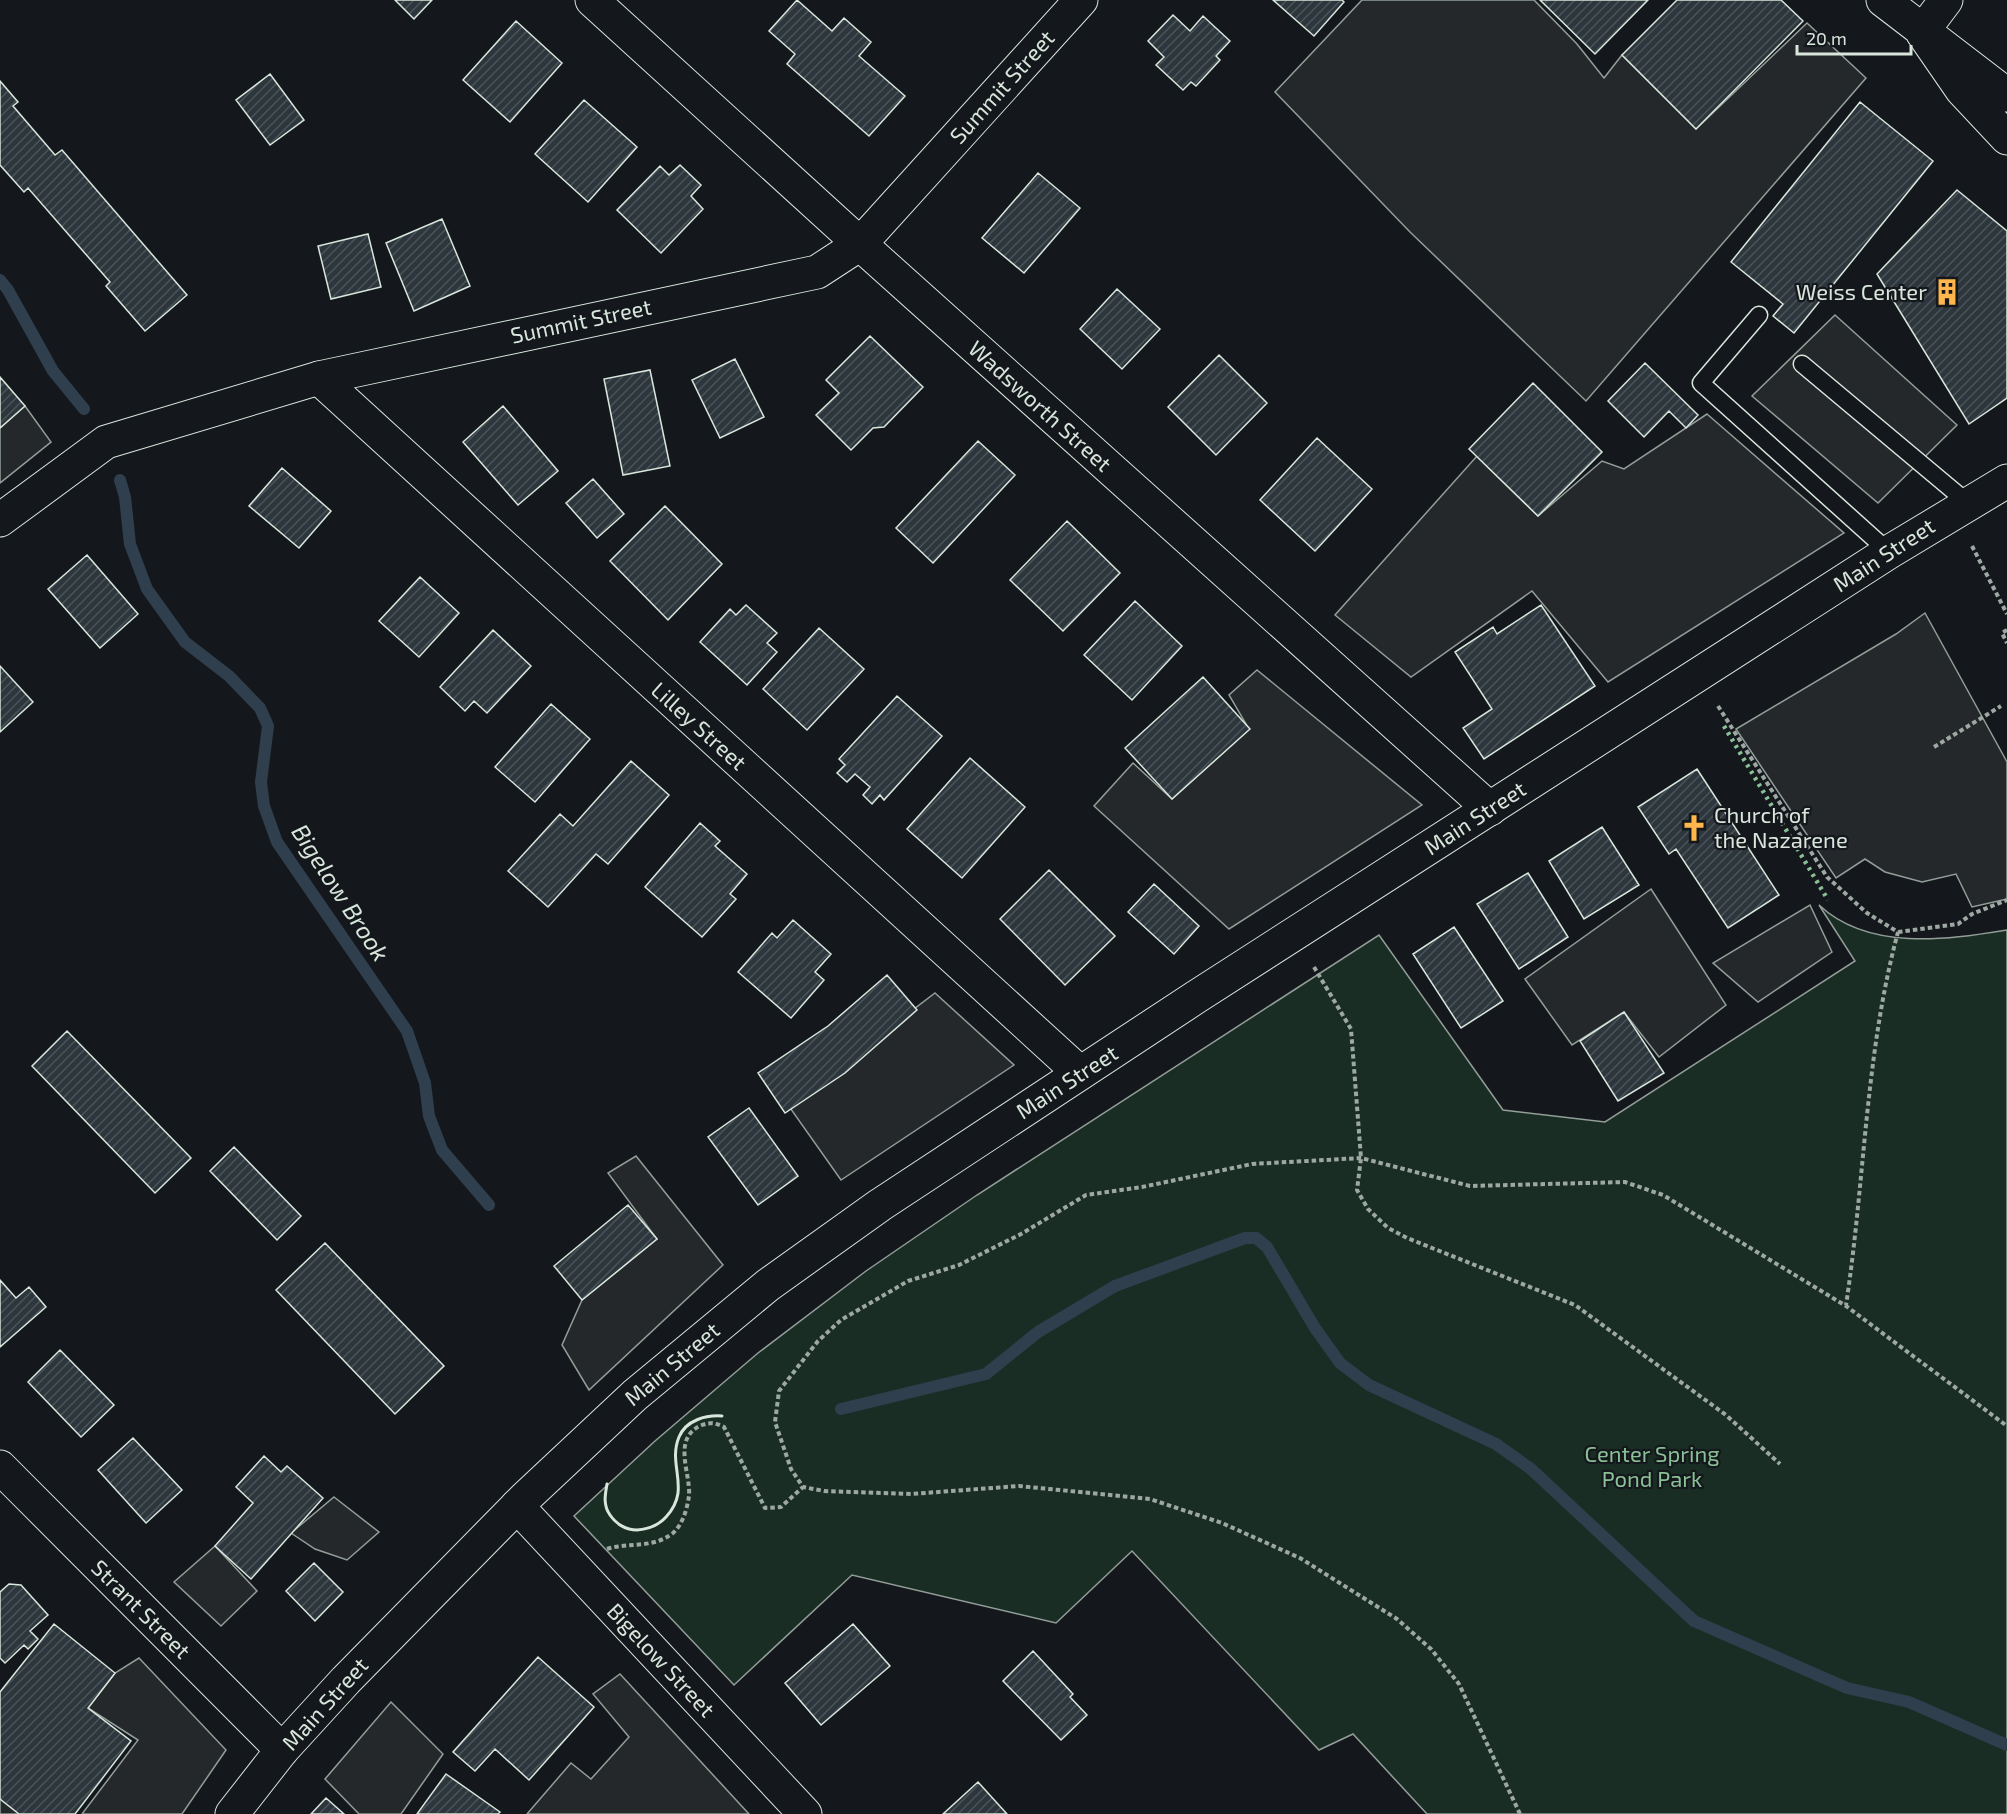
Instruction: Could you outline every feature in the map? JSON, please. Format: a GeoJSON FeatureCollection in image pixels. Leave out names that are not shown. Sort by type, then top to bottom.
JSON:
{"type":"FeatureCollection","features":[{"type":"Feature","properties":{"kind":"street","name":"Wadsworth Street"},"geometry":{"type":"LineString","coordinates":[[592,0],[860,244],[1491,809]]}},
{"type":"Feature","properties":{"kind":"street","name":"Summit Street"},"geometry":{"type":"LineString","coordinates":[[0,520],[94,451],[319,378],[817,272],[860,244],[1081,0]]}},
{"type":"Feature","properties":{"kind":"street"},"geometry":{"type":"LineString","coordinates":[[1882,0],[2007,95]]}},
{"type":"Feature","properties":{"kind":"street"},"geometry":{"type":"LineString","coordinates":[[1922,32],[1946,0]]}},
{"type":"Feature","properties":{"kind":"street"},"geometry":{"type":"LineString","coordinates":[[1922,32],[1962,90],[2007,138]]}},
{"type":"Feature","properties":{"kind":"street","name":"Lilley Street"},"geometry":{"type":"LineString","coordinates":[[319,378],[1080,1073]]}},
{"type":"Feature","properties":{"kind":"street","name":"Main Street"},"geometry":{"type":"LineString","coordinates":[[232,1814],[282,1750],[357,1667],[517,1506],[634,1395],[768,1285],[858,1220],[1080,1073],[1888,552],[2007,481]]}},
{"type":"Feature","properties":{"kind":"street","name":"Strant Street"},"geometry":{"type":"LineString","coordinates":[[0,1467],[282,1750]]}},
{"type":"Feature","properties":{"kind":"street","name":"Bigelow Street"},"geometry":{"type":"LineString","coordinates":[[517,1506],[805,1814]]}},
{"type":"Feature","properties":{"kind":"lane"},"geometry":{"type":"LineString","coordinates":[[1759,315],[1701,383],[1888,552]]}},
{"type":"Feature","properties":{"kind":"lane"},"geometry":{"type":"LineString","coordinates":[[1802,364],[1968,503]]}},
{"type":"Feature","properties":{"kind":"path"},"geometry":{"type":"LineString","coordinates":[[1972,546],[2007,614]]}},
{"type":"Feature","properties":{"kind":"path"},"geometry":{"type":"LineString","coordinates":[[2007,630],[2002,633],[2007,643]]}},
{"type":"Feature","properties":{"kind":"path"},"geometry":{"type":"LineString","coordinates":[[1718,706],[1827,877],[1867,913],[1899,932],[1958,924],[1972,914],[2007,900]]}},
{"type":"Feature","properties":{"kind":"path"},"geometry":{"type":"LineString","coordinates":[[1934,747],[2001,706]]}},
{"type":"Feature","properties":{"kind":"path"},"geometry":{"type":"LineString","coordinates":[[1846,1306],[1853,1260],[1869,1083],[1899,932]]}},
{"type":"Feature","properties":{"kind":"path"},"geometry":{"type":"LineString","coordinates":[[1314,967],[1351,1029],[1361,1158],[1357,1190],[1368,1209],[1388,1228],[1575,1305],[1726,1415],[1780,1464]]}},
{"type":"Feature","properties":{"kind":"path"},"geometry":{"type":"LineString","coordinates":[[1520,1814],[1459,1684],[1431,1649],[1397,1619],[1300,1558],[1222,1523],[1150,1499],[1019,1486],[911,1494],[824,1491],[803,1486],[791,1469],[775,1422],[779,1391],[818,1341],[842,1320],[908,1281],[959,1265],[1010,1239],[1086,1195],[1142,1187],[1252,1164],[1361,1158],[1470,1186],[1626,1182],[1663,1196],[1846,1306],[2007,1426]]}},
{"type":"Feature","properties":{"kind":"path"},"geometry":{"type":"LineString","coordinates":[[603,1551],[618,1546],[645,1545],[661,1540],[674,1532],[682,1521],[689,1492],[684,1448],[693,1430],[707,1424],[716,1423],[724,1427],[765,1508],[781,1507],[803,1486]]}},
{"type":"Feature","properties":{"kind":"green space","name":"Center Spring Pond Park"},"geometry":{"type":"Polygon","coordinates":[[[1819,905],[1839,920],[1860,930],[1884,936],[1934,939],[2007,930],[2007,1814],[1427,1814],[1353,1734],[1319,1750],[1132,1551],[1056,1623],[852,1575],[734,1685],[574,1516],[655,1441],[758,1353],[866,1271],[977,1195],[1379,935],[1503,1110],[1605,1122],[1855,961],[1819,905]]]}},
{"type":"Feature","properties":{"kind":"shaded area"},"geometry":{"type":"Polygon","coordinates":[[[1362,0],[1534,0],[1577,44],[1604,78],[1622,55],[1696,129],[1807,23],[1866,78],[1586,401],[1410,232],[1275,92],[1362,0]]]}},
{"type":"Feature","properties":{"kind":"shaded area"},"geometry":{"type":"Polygon","coordinates":[[[1835,315],[1957,425],[1878,503],[1752,396],[1835,315]]]}},
{"type":"Feature","properties":{"kind":"shaded area"},"geometry":{"type":"Polygon","coordinates":[[[25,406],[51,442],[0,483],[0,428],[25,406]]]}},
{"type":"Feature","properties":{"kind":"shaded area"},"geometry":{"type":"Polygon","coordinates":[[[1707,414],[1844,533],[1608,682],[1532,591],[1411,677],[1335,615],[1477,456],[1538,516],[1602,461],[1624,469],[1707,414]]]}},
{"type":"Feature","properties":{"kind":"shaded area"},"geometry":{"type":"Polygon","coordinates":[[[1925,613],[2007,762],[2007,899],[1972,907],[1956,874],[1922,882],[1885,872],[1865,859],[1836,878],[1736,729],[1896,634],[1925,613]]]}},
{"type":"Feature","properties":{"kind":"shaded area"},"geometry":{"type":"Polygon","coordinates":[[[1257,670],[1422,805],[1229,929],[1094,806],[1133,763],[1172,799],[1249,729],[1229,695],[1257,670]]]}},
{"type":"Feature","properties":{"kind":"shaded area"},"geometry":{"type":"Polygon","coordinates":[[[1651,889],[1726,1005],[1659,1057],[1624,1012],[1572,1045],[1525,979],[1651,889]]]}},
{"type":"Feature","properties":{"kind":"shaded area"},"geometry":{"type":"Polygon","coordinates":[[[1810,905],[1832,952],[1758,1002],[1713,963],[1810,905]]]}},
{"type":"Feature","properties":{"kind":"shaded area"},"geometry":{"type":"Polygon","coordinates":[[[935,993],[1014,1065],[841,1180],[788,1105],[935,993]]]}},
{"type":"Feature","properties":{"kind":"shaded area"},"geometry":{"type":"Polygon","coordinates":[[[636,1156],[723,1265],[589,1390],[562,1345],[582,1300],[657,1239],[608,1173],[636,1156]]]}},
{"type":"Feature","properties":{"kind":"shaded area"},"geometry":{"type":"Polygon","coordinates":[[[334,1497],[379,1532],[347,1560],[315,1549],[291,1533],[334,1497]]]}},
{"type":"Feature","properties":{"kind":"shaded area"},"geometry":{"type":"Polygon","coordinates":[[[215,1546],[257,1591],[221,1626],[174,1582],[215,1546]]]}},
{"type":"Feature","properties":{"kind":"shaded area"},"geometry":{"type":"Polygon","coordinates":[[[139,1658],[226,1750],[182,1814],[82,1814],[138,1740],[88,1708],[115,1673],[139,1658]]]}},
{"type":"Feature","properties":{"kind":"shaded area"},"geometry":{"type":"Polygon","coordinates":[[[620,1674],[749,1814],[527,1814],[571,1763],[591,1779],[629,1737],[593,1694],[620,1674]]]}},
{"type":"Feature","properties":{"kind":"shaded area"},"geometry":{"type":"Polygon","coordinates":[[[391,1702],[443,1754],[401,1814],[359,1814],[325,1779],[391,1702]]]}},
{"type":"Feature","properties":{"kind":"shaded area"},"geometry":{"type":"Polygon","coordinates":[[[0,1796],[22,1814],[0,1814],[0,1796]]]}},
{"type":"Feature","properties":{"kind":"building"},"geometry":{"type":"Polygon","coordinates":[[[395,0],[432,0],[414,19],[395,0]]]}},
{"type":"Feature","properties":{"kind":"building"},"geometry":{"type":"Polygon","coordinates":[[[797,0],[832,31],[844,18],[871,42],[859,56],[905,96],[869,136],[787,64],[795,54],[769,31],[797,0]]]}},
{"type":"Feature","properties":{"kind":"building"},"geometry":{"type":"Polygon","coordinates":[[[1273,0],[1342,0],[1344,2],[1314,36],[1273,0]]]}},
{"type":"Feature","properties":{"kind":"building"},"geometry":{"type":"Polygon","coordinates":[[[1540,0],[1648,0],[1595,54],[1540,0]]]}},
{"type":"Feature","properties":{"kind":"building"},"geometry":{"type":"Polygon","coordinates":[[[1677,0],[1781,0],[1803,21],[1696,129],[1622,55],[1677,0]]]}},
{"type":"Feature","properties":{"kind":"building"},"geometry":{"type":"Polygon","coordinates":[[[1173,15],[1190,31],[1203,16],[1230,41],[1216,56],[1220,60],[1196,86],[1191,82],[1183,90],[1156,65],[1164,57],[1148,41],[1173,15]]]}},
{"type":"Feature","properties":{"kind":"building"},"geometry":{"type":"Polygon","coordinates":[[[516,21],[562,63],[510,122],[463,80],[516,21]]]}},
{"type":"Feature","properties":{"kind":"building"},"geometry":{"type":"Polygon","coordinates":[[[270,74],[304,120],[270,145],[236,100],[270,74]]]}},
{"type":"Feature","properties":{"kind":"building"},"geometry":{"type":"Polygon","coordinates":[[[0,81],[18,102],[13,106],[55,155],[62,150],[187,295],[145,331],[106,286],[110,282],[28,188],[24,192],[0,165],[0,81]]]}},
{"type":"Feature","properties":{"kind":"building"},"geometry":{"type":"Polygon","coordinates":[[[584,100],[637,147],[588,202],[535,154],[584,100]]]}},
{"type":"Feature","properties":{"kind":"building"},"geometry":{"type":"Polygon","coordinates":[[[1860,102],[1933,161],[1794,333],[1773,316],[1783,304],[1731,262],[1860,102]]]}},
{"type":"Feature","properties":{"kind":"building"},"geometry":{"type":"Polygon","coordinates":[[[680,165],[701,185],[691,196],[703,209],[661,253],[617,210],[660,166],[669,175],[680,165]]]}},
{"type":"Feature","properties":{"kind":"building"},"geometry":{"type":"Polygon","coordinates":[[[1038,173],[1080,208],[1024,273],[982,238],[1038,173]]]}},
{"type":"Feature","properties":{"kind":"building","name":"Weiss Center"},"geometry":{"type":"Polygon","coordinates":[[[1957,190],[2007,231],[2007,398],[1969,424],[1877,274],[1957,190]]]}},
{"type":"Feature","properties":{"kind":"building"},"geometry":{"type":"Polygon","coordinates":[[[442,219],[470,286],[414,311],[386,243],[442,219]]]}},
{"type":"Feature","properties":{"kind":"building"},"geometry":{"type":"Polygon","coordinates":[[[368,234],[381,287],[331,299],[318,246],[368,234]]]}},
{"type":"Feature","properties":{"kind":"building"},"geometry":{"type":"Polygon","coordinates":[[[1117,289],[1160,329],[1122,369],[1080,329],[1117,289]]]}},
{"type":"Feature","properties":{"kind":"building"},"geometry":{"type":"Polygon","coordinates":[[[870,336],[923,387],[884,427],[873,428],[851,450],[816,415],[839,393],[826,380],[870,336]]]}},
{"type":"Feature","properties":{"kind":"building"},"geometry":{"type":"Polygon","coordinates":[[[1219,355],[1267,403],[1216,455],[1168,407],[1219,355]]]}},
{"type":"Feature","properties":{"kind":"building"},"geometry":{"type":"Polygon","coordinates":[[[735,359],[764,417],[720,438],[692,380],[735,359]]]}},
{"type":"Feature","properties":{"kind":"building"},"geometry":{"type":"Polygon","coordinates":[[[1645,363],[1698,415],[1686,428],[1669,411],[1644,437],[1608,401],[1645,363]]]}},
{"type":"Feature","properties":{"kind":"building"},"geometry":{"type":"Polygon","coordinates":[[[650,370],[670,466],[623,475],[604,379],[650,370]]]}},
{"type":"Feature","properties":{"kind":"building"},"geometry":{"type":"Polygon","coordinates":[[[0,377],[25,406],[0,428],[0,377]]]}},
{"type":"Feature","properties":{"kind":"building"},"geometry":{"type":"Polygon","coordinates":[[[1533,383],[1602,452],[1538,516],[1469,449],[1533,383]]]}},
{"type":"Feature","properties":{"kind":"building"},"geometry":{"type":"Polygon","coordinates":[[[503,406],[558,471],[518,505],[463,442],[503,406]]]}},
{"type":"Feature","properties":{"kind":"building"},"geometry":{"type":"Polygon","coordinates":[[[1317,438],[1372,489],[1315,551],[1260,500],[1317,438]]]}},
{"type":"Feature","properties":{"kind":"building"},"geometry":{"type":"Polygon","coordinates":[[[978,441],[1015,475],[933,563],[896,528],[978,441]]]}},
{"type":"Feature","properties":{"kind":"building"},"geometry":{"type":"Polygon","coordinates":[[[282,468],[331,511],[299,548],[249,506],[282,468]]]}},
{"type":"Feature","properties":{"kind":"building"},"geometry":{"type":"Polygon","coordinates":[[[593,479],[624,514],[597,538],[566,503],[593,479]]]}},
{"type":"Feature","properties":{"kind":"building"},"geometry":{"type":"Polygon","coordinates":[[[665,506],[722,564],[668,620],[610,561],[665,506]]]}},
{"type":"Feature","properties":{"kind":"building"},"geometry":{"type":"Polygon","coordinates":[[[1067,521],[1120,573],[1063,631],[1010,580],[1067,521]]]}},
{"type":"Feature","properties":{"kind":"building"},"geometry":{"type":"Polygon","coordinates":[[[87,555],[138,614],[100,648],[48,589],[87,555]]]}},
{"type":"Feature","properties":{"kind":"building"},"geometry":{"type":"Polygon","coordinates":[[[420,577],[459,613],[419,657],[379,621],[420,577]]]}},
{"type":"Feature","properties":{"kind":"building"},"geometry":{"type":"Polygon","coordinates":[[[1135,601],[1182,646],[1132,700],[1084,655],[1135,601]]]}},
{"type":"Feature","properties":{"kind":"building"},"geometry":{"type":"Polygon","coordinates":[[[746,605],[777,633],[767,643],[777,652],[747,685],[700,642],[730,609],[736,615],[746,605]]]}},
{"type":"Feature","properties":{"kind":"building"},"geometry":{"type":"Polygon","coordinates":[[[1541,605],[1595,686],[1484,759],[1463,728],[1492,709],[1455,652],[1493,627],[1497,634],[1541,605]]]}},
{"type":"Feature","properties":{"kind":"building"},"geometry":{"type":"Polygon","coordinates":[[[819,628],[864,669],[807,730],[763,689],[819,628]]]}},
{"type":"Feature","properties":{"kind":"building"},"geometry":{"type":"Polygon","coordinates":[[[493,630],[531,666],[487,713],[474,701],[465,711],[440,687],[493,630]]]}},
{"type":"Feature","properties":{"kind":"building"},"geometry":{"type":"Polygon","coordinates":[[[0,666],[33,702],[0,732],[0,666]]]}},
{"type":"Feature","properties":{"kind":"building"},"geometry":{"type":"Polygon","coordinates":[[[1203,677],[1250,729],[1172,799],[1125,748],[1203,677]]]}},
{"type":"Feature","properties":{"kind":"building"},"geometry":{"type":"Polygon","coordinates":[[[897,696],[942,736],[884,800],[880,795],[872,804],[863,795],[870,787],[855,774],[847,782],[837,773],[845,765],[839,759],[897,696]]]}},
{"type":"Feature","properties":{"kind":"building"},"geometry":{"type":"Polygon","coordinates":[[[551,704],[590,739],[535,802],[495,767],[551,704]]]}},
{"type":"Feature","properties":{"kind":"building"},"geometry":{"type":"Polygon","coordinates":[[[970,758],[1025,807],[962,878],[907,829],[970,758]]]}},
{"type":"Feature","properties":{"kind":"building"},"geometry":{"type":"Polygon","coordinates":[[[631,761],[669,795],[608,864],[596,854],[548,907],[508,871],[560,814],[573,826],[631,761]]]}},
{"type":"Feature","properties":{"kind":"building","name":"Church of the Nazarene"},"geometry":{"type":"Polygon","coordinates":[[[1697,769],[1779,895],[1728,928],[1676,849],[1669,854],[1638,807],[1697,769]]]}},
{"type":"Feature","properties":{"kind":"building"},"geometry":{"type":"Polygon","coordinates":[[[700,823],[720,841],[715,846],[747,874],[730,894],[736,899],[702,937],[645,887],[700,823]]]}},
{"type":"Feature","properties":{"kind":"building"},"geometry":{"type":"Polygon","coordinates":[[[1602,827],[1639,885],[1584,919],[1549,861],[1602,827]]]}},
{"type":"Feature","properties":{"kind":"building"},"geometry":{"type":"Polygon","coordinates":[[[1049,870],[1115,936],[1065,985],[1000,919],[1049,870]]]}},
{"type":"Feature","properties":{"kind":"building"},"geometry":{"type":"Polygon","coordinates":[[[1528,873],[1568,937],[1519,969],[1477,904],[1528,873]]]}},
{"type":"Feature","properties":{"kind":"building"},"geometry":{"type":"Polygon","coordinates":[[[1154,884],[1199,926],[1174,954],[1128,912],[1154,884]]]}},
{"type":"Feature","properties":{"kind":"building"},"geometry":{"type":"Polygon","coordinates":[[[793,920],[831,954],[815,972],[824,980],[791,1018],[738,972],[772,933],[777,938],[793,920]]]}},
{"type":"Feature","properties":{"kind":"building"},"geometry":{"type":"Polygon","coordinates":[[[1454,927],[1503,1001],[1461,1028],[1413,954],[1454,927]]]}},
{"type":"Feature","properties":{"kind":"building"},"geometry":{"type":"Polygon","coordinates":[[[887,975],[917,1010],[845,1073],[785,1113],[758,1073],[828,1026],[887,975]]]}},
{"type":"Feature","properties":{"kind":"building"},"geometry":{"type":"Polygon","coordinates":[[[1624,1012],[1664,1073],[1618,1101],[1580,1041],[1624,1012]]]}},
{"type":"Feature","properties":{"kind":"building"},"geometry":{"type":"Polygon","coordinates":[[[67,1031],[191,1158],[155,1193],[32,1066],[67,1031]]]}},
{"type":"Feature","properties":{"kind":"building"},"geometry":{"type":"Polygon","coordinates":[[[749,1108],[798,1176],[758,1205],[708,1137],[749,1108]]]}},
{"type":"Feature","properties":{"kind":"building"},"geometry":{"type":"Polygon","coordinates":[[[234,1147],[301,1216],[277,1240],[210,1171],[234,1147]]]}},
{"type":"Feature","properties":{"kind":"building"},"geometry":{"type":"Polygon","coordinates":[[[628,1205],[657,1239],[582,1300],[554,1266],[628,1205]]]}},
{"type":"Feature","properties":{"kind":"building"},"geometry":{"type":"Polygon","coordinates":[[[325,1243],[444,1366],[395,1414],[276,1290],[325,1243]]]}},
{"type":"Feature","properties":{"kind":"building"},"geometry":{"type":"Polygon","coordinates":[[[0,1280],[16,1298],[29,1287],[46,1307],[0,1347],[0,1280]]]}},
{"type":"Feature","properties":{"kind":"building"},"geometry":{"type":"Polygon","coordinates":[[[60,1350],[114,1405],[81,1437],[28,1382],[60,1350]]]}},
{"type":"Feature","properties":{"kind":"building"},"geometry":{"type":"Polygon","coordinates":[[[133,1438],[182,1490],[146,1523],[98,1470],[133,1438]]]}},
{"type":"Feature","properties":{"kind":"building"},"geometry":{"type":"Polygon","coordinates":[[[264,1456],[281,1472],[287,1466],[323,1498],[251,1579],[215,1546],[253,1503],[236,1487],[264,1456]]]}},
{"type":"Feature","properties":{"kind":"building"},"geometry":{"type":"Polygon","coordinates":[[[314,1563],[343,1592],[315,1621],[286,1591],[314,1563]]]}},
{"type":"Feature","properties":{"kind":"building"},"geometry":{"type":"Polygon","coordinates":[[[9,1584],[21,1585],[48,1615],[30,1631],[38,1639],[28,1649],[24,1645],[5,1663],[0,1658],[0,1592],[9,1584]]]}},
{"type":"Feature","properties":{"kind":"building"},"geometry":{"type":"Polygon","coordinates":[[[54,1624],[115,1673],[88,1708],[131,1741],[75,1814],[19,1814],[0,1799],[0,1692],[54,1624]]]}},
{"type":"Feature","properties":{"kind":"building"},"geometry":{"type":"Polygon","coordinates":[[[853,1624],[890,1666],[821,1725],[785,1683],[853,1624]]]}},
{"type":"Feature","properties":{"kind":"building"},"geometry":{"type":"Polygon","coordinates":[[[1033,1651],[1073,1694],[1070,1697],[1087,1715],[1061,1740],[1003,1681],[1033,1651]]]}},
{"type":"Feature","properties":{"kind":"building"},"geometry":{"type":"Polygon","coordinates":[[[538,1657],[594,1707],[529,1780],[495,1749],[475,1771],[453,1752],[538,1657]]]}},
{"type":"Feature","properties":{"kind":"building"},"geometry":{"type":"Polygon","coordinates":[[[446,1774],[500,1812],[498,1814],[417,1814],[446,1774]]]}},
{"type":"Feature","properties":{"kind":"building"},"geometry":{"type":"Polygon","coordinates":[[[978,1782],[1007,1814],[943,1814],[978,1782]]]}},
{"type":"Feature","properties":{"kind":"building"},"geometry":{"type":"Polygon","coordinates":[[[326,1798],[344,1814],[311,1814],[326,1798]]]}},
{"type":"Feature","properties":{"kind":"waterway","name":"Bigelow Brook"},"geometry":{"type":"LineString","coordinates":[[0,280],[8,290],[53,371],[84,409]]}},
{"type":"Feature","properties":{"kind":"waterway","name":"Bigelow Brook"},"geometry":{"type":"LineString","coordinates":[[120,480],[125,497],[130,544],[147,589],[185,642],[229,676],[260,708],[268,726],[261,782],[264,806],[277,842],[407,1031],[425,1083],[429,1116],[442,1150],[489,1205]]}},
{"type":"Feature","properties":{"kind":"waterway"},"geometry":{"type":"LineString","coordinates":[[841,1409],[986,1374],[1038,1332],[1115,1286],[1245,1238],[1256,1238],[1267,1247],[1315,1328],[1340,1363],[1369,1385],[1496,1444],[1531,1469],[1694,1621],[1847,1688],[1909,1702],[2007,1745]]}},
{"type":"Feature","properties":{"kind":"hedge"},"geometry":{"type":"LineString","coordinates":[[1724,726],[1828,900]]}},
{"type":"Feature","properties":{"kind":"wall"},"geometry":{"type":"LineString","coordinates":[[607,1484],[605,1504],[610,1515],[618,1524],[637,1530],[650,1528],[657,1524],[674,1507],[677,1497],[676,1448],[682,1431],[697,1420],[710,1416],[722,1416]]}},
{"type":"Feature","properties":{"kind":"place","name":"Weiss Center"},"geometry":{"type":"Point","coordinates":[1947,292]}},
{"type":"Feature","properties":{"kind":"place","name":"Church of the Nazarene"},"geometry":{"type":"Point","coordinates":[1694,828]}}]}
